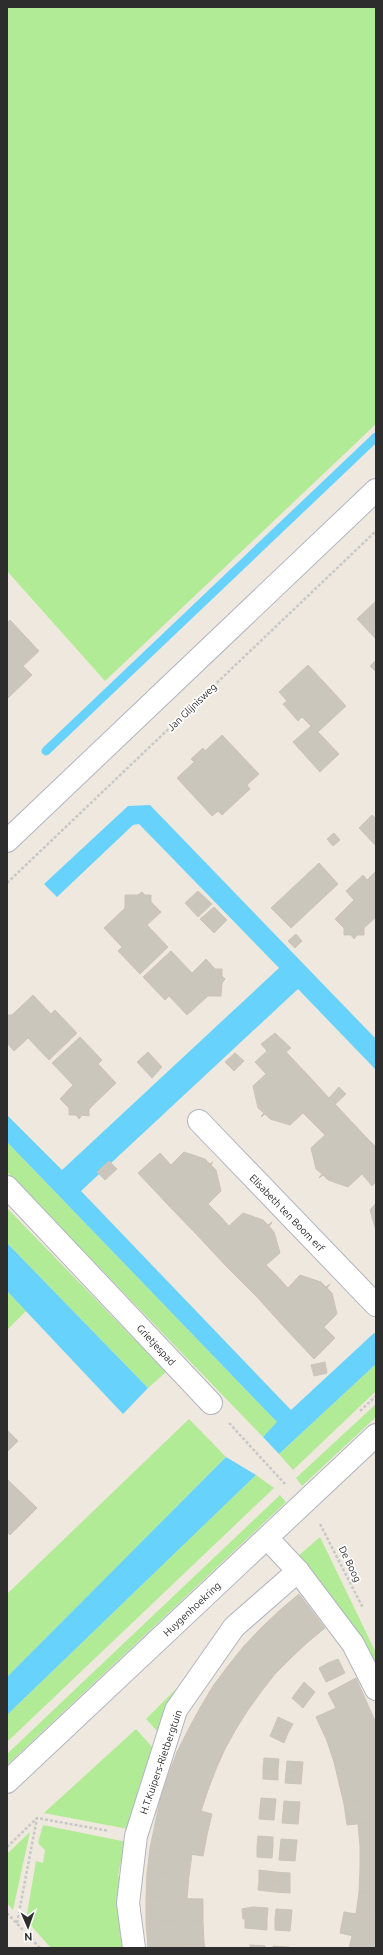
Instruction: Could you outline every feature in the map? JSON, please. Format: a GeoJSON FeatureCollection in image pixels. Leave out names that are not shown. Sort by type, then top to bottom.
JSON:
{"type":"FeatureCollection","features":[{"type":"Feature","properties":{"kind":"street"},"geometry":{"type":"LineString","coordinates":[[7,841],[376,490]]}},
{"type":"Feature","properties":{"kind":"street","name":"Elisabeth ten Boom erf"},"geometry":{"type":"LineString","coordinates":[[199,1121],[376,1305]]}},
{"type":"Feature","properties":{"kind":"street","name":"Grietjespad"},"geometry":{"type":"LineString","coordinates":[[7,1187],[211,1403]]}},
{"type":"Feature","properties":{"kind":"street","name":"Huygenhoekring"},"geometry":{"type":"LineString","coordinates":[[7,1782],[303,1504],[374,1442]]}},
{"type":"Feature","properties":{"kind":"street"},"geometry":{"type":"LineString","coordinates":[[267,1538],[298,1571],[353,1644],[376,1690]]}},
{"type":"Feature","properties":{"kind":"street","name":"H.T.Kuipers-Rietbergtuin"},"geometry":{"type":"LineString","coordinates":[[134,1948],[128,1903],[136,1836],[176,1710],[234,1627],[298,1571]]}},
{"type":"Feature","properties":{"kind":"path","name":"Jan Glijnisweg"},"geometry":{"type":"LineString","coordinates":[[7,883],[376,531]]}},
{"type":"Feature","properties":{"kind":"path"},"geometry":{"type":"LineString","coordinates":[[211,1403],[303,1504]]}},
{"type":"Feature","properties":{"kind":"path","name":"De Boog"},"geometry":{"type":"LineString","coordinates":[[303,1504],[324,1528],[366,1614]]}},
{"type":"Feature","properties":{"kind":"path"},"geometry":{"type":"LineString","coordinates":[[37,1818],[136,1836]]}},
{"type":"Feature","properties":{"kind":"path"},"geometry":{"type":"LineString","coordinates":[[7,1847],[37,1818]]}},
{"type":"Feature","properties":{"kind":"path"},"geometry":{"type":"LineString","coordinates":[[17,1923],[37,1818]]}},
{"type":"Feature","properties":{"kind":"path"},"geometry":{"type":"LineString","coordinates":[[7,1913],[40,1948]]}},
{"type":"Feature","properties":{"kind":"green space"},"geometry":{"type":"Polygon","coordinates":[[[7,7],[376,7],[376,424],[105,681],[7,571],[7,7]]]}},
{"type":"Feature","properties":{"kind":"green space"},"geometry":{"type":"Polygon","coordinates":[[[7,1142],[278,1423],[263,1437],[7,1172],[7,1142]]]}},
{"type":"Feature","properties":{"kind":"green space"},"geometry":{"type":"Polygon","coordinates":[[[7,1208],[166,1372],[148,1388],[7,1243],[7,1208]]]}},
{"type":"Feature","properties":{"kind":"green space"},"geometry":{"type":"Polygon","coordinates":[[[7,1291],[26,1311],[7,1330],[7,1291]]]}},
{"type":"Feature","properties":{"kind":"green space"},"geometry":{"type":"Polygon","coordinates":[[[376,1364],[376,1391],[293,1470],[279,1454],[376,1364]]]}},
{"type":"Feature","properties":{"kind":"green space"},"geometry":{"type":"Polygon","coordinates":[[[376,1404],[376,1417],[302,1486],[296,1478],[376,1404]]]}},
{"type":"Feature","properties":{"kind":"green space"},"geometry":{"type":"Polygon","coordinates":[[[189,1419],[226,1457],[7,1677],[7,1594],[189,1419]]]}},
{"type":"Feature","properties":{"kind":"green space"},"geometry":{"type":"Polygon","coordinates":[[[256,1475],[274,1488],[7,1742],[7,1715],[256,1475]]]}},
{"type":"Feature","properties":{"kind":"green space"},"geometry":{"type":"Polygon","coordinates":[[[280,1495],[286,1502],[7,1765],[7,1754],[280,1495]]]}},
{"type":"Feature","properties":{"kind":"green space"},"geometry":{"type":"Polygon","coordinates":[[[320,1537],[376,1653],[376,1658],[373,1660],[339,1606],[297,1557],[320,1537]]]}},
{"type":"Feature","properties":{"kind":"green space"},"geometry":{"type":"Polygon","coordinates":[[[197,1668],[159,1733],[146,1719],[197,1668]]]}},
{"type":"Feature","properties":{"kind":"green space"},"geometry":{"type":"Polygon","coordinates":[[[136,1729],[153,1748],[139,1787],[128,1829],[44,1813],[136,1729]]]}},
{"type":"Feature","properties":{"kind":"green space"},"geometry":{"type":"Polygon","coordinates":[[[43,1825],[127,1842],[125,1858],[121,1861],[118,1876],[122,1880],[124,1948],[51,1948],[26,1920],[36,1861],[43,1863],[45,1850],[38,1843],[43,1825]]]}},
{"type":"Feature","properties":{"kind":"green space"},"geometry":{"type":"Polygon","coordinates":[[[30,1832],[13,1910],[7,1903],[7,1854],[30,1832]]]}},
{"type":"Feature","properties":{"kind":"water"},"geometry":{"type":"Polygon","coordinates":[[[150,805],[376,1039],[376,1070],[298,989],[81,1191],[291,1410],[374,1333],[376,1335],[376,1364],[279,1454],[263,1437],[277,1422],[7,1142],[7,1115],[62,1170],[279,968],[139,824],[133,825],[57,897],[44,884],[128,806],[150,805]]]}},
{"type":"Feature","properties":{"kind":"water"},"geometry":{"type":"Polygon","coordinates":[[[7,1243],[148,1388],[123,1414],[7,1291],[7,1243]]]}},
{"type":"Feature","properties":{"kind":"water"},"geometry":{"type":"Polygon","coordinates":[[[226,1457],[256,1475],[7,1715],[7,1677],[226,1457]]]}},
{"type":"Feature","properties":{"kind":"building"},"geometry":{"type":"Polygon","coordinates":[[[376,601],[376,639],[357,619],[376,601]]]}},
{"type":"Feature","properties":{"kind":"building"},"geometry":{"type":"Polygon","coordinates":[[[10,620],[39,651],[23,666],[32,675],[7,699],[7,623],[10,620]]]}},
{"type":"Feature","properties":{"kind":"building"},"geometry":{"type":"Polygon","coordinates":[[[376,660],[376,672],[370,666],[376,660]]]}},
{"type":"Feature","properties":{"kind":"building"},"geometry":{"type":"Polygon","coordinates":[[[308,665],[346,706],[318,732],[339,754],[320,772],[293,742],[311,726],[302,717],[298,721],[283,704],[287,701],[279,692],[308,665]]]}},
{"type":"Feature","properties":{"kind":"building"},"geometry":{"type":"Polygon","coordinates":[[[222,735],[259,774],[247,785],[250,789],[222,815],[218,811],[212,816],[177,778],[194,762],[191,759],[203,748],[205,751],[222,735]]]}},
{"type":"Feature","properties":{"kind":"building"},"geometry":{"type":"Polygon","coordinates":[[[372,815],[376,819],[376,846],[359,828],[372,815]]]}},
{"type":"Feature","properties":{"kind":"building"},"geometry":{"type":"Polygon","coordinates":[[[334,833],[340,840],[333,846],[327,839],[334,833]]]}},
{"type":"Feature","properties":{"kind":"building"},"geometry":{"type":"Polygon","coordinates":[[[319,863],[338,884],[291,928],[271,908],[319,863]]]}},
{"type":"Feature","properties":{"kind":"building"},"geometry":{"type":"Polygon","coordinates":[[[376,871],[376,917],[364,928],[364,935],[357,935],[354,939],[351,935],[344,935],[344,928],[335,919],[354,900],[346,891],[363,875],[367,880],[376,871]]]}},
{"type":"Feature","properties":{"kind":"building"},"geometry":{"type":"Polygon","coordinates":[[[198,891],[212,904],[198,917],[185,903],[198,891]]]}},
{"type":"Feature","properties":{"kind":"building"},"geometry":{"type":"Polygon","coordinates":[[[142,892],[145,895],[151,895],[151,902],[161,912],[147,925],[168,947],[140,974],[118,951],[122,947],[104,928],[125,908],[125,895],[138,895],[142,892]]]}},
{"type":"Feature","properties":{"kind":"building"},"geometry":{"type":"Polygon","coordinates":[[[214,907],[227,920],[214,933],[200,919],[214,907]]]}},
{"type":"Feature","properties":{"kind":"building"},"geometry":{"type":"Polygon","coordinates":[[[296,934],[302,941],[295,948],[288,941],[296,934]]]}},
{"type":"Feature","properties":{"kind":"building"},"geometry":{"type":"Polygon","coordinates":[[[171,951],[192,973],[206,959],[215,969],[222,969],[222,976],[225,979],[222,983],[221,996],[208,996],[187,1015],[169,996],[165,1000],[143,977],[171,951]]]}},
{"type":"Feature","properties":{"kind":"building"},"geometry":{"type":"Polygon","coordinates":[[[33,995],[51,1014],[55,1010],[77,1033],[49,1060],[28,1038],[14,1051],[7,1043],[7,1015],[12,1015],[33,995]]]}},
{"type":"Feature","properties":{"kind":"building"},"geometry":{"type":"Polygon","coordinates":[[[275,1033],[291,1048],[286,1052],[306,1073],[261,1116],[264,1113],[258,1108],[253,1086],[266,1074],[255,1062],[267,1051],[261,1044],[275,1033]]]}},
{"type":"Feature","properties":{"kind":"building"},"geometry":{"type":"Polygon","coordinates":[[[80,1037],[102,1060],[98,1064],[116,1083],[89,1109],[89,1116],[82,1115],[79,1119],[76,1115],[69,1115],[69,1108],[60,1099],[73,1085],[52,1063],[80,1037]]]}},
{"type":"Feature","properties":{"kind":"building"},"geometry":{"type":"Polygon","coordinates":[[[148,1052],[162,1067],[152,1078],[137,1062],[148,1052]]]}},
{"type":"Feature","properties":{"kind":"building"},"geometry":{"type":"Polygon","coordinates":[[[235,1053],[244,1061],[234,1071],[225,1062],[235,1053]]]}},
{"type":"Feature","properties":{"kind":"building"},"geometry":{"type":"Polygon","coordinates":[[[306,1073],[329,1098],[339,1087],[346,1094],[314,1124],[303,1113],[290,1125],[270,1119],[265,1114],[261,1117],[306,1073]]]}},
{"type":"Feature","properties":{"kind":"building"},"geometry":{"type":"Polygon","coordinates":[[[335,1104],[364,1135],[319,1178],[322,1174],[316,1169],[311,1148],[325,1135],[314,1124],[335,1104]]]}},
{"type":"Feature","properties":{"kind":"building"},"geometry":{"type":"Polygon","coordinates":[[[364,1135],[376,1147],[376,1182],[372,1186],[362,1174],[348,1187],[328,1180],[323,1175],[319,1178],[364,1135]]]}},
{"type":"Feature","properties":{"kind":"building"},"geometry":{"type":"Polygon","coordinates":[[[184,1152],[205,1159],[210,1164],[213,1162],[168,1205],[138,1173],[160,1153],[171,1165],[184,1152]]]}},
{"type":"Feature","properties":{"kind":"building"},"geometry":{"type":"Polygon","coordinates":[[[109,1161],[117,1169],[105,1180],[97,1172],[109,1161]]]}},
{"type":"Feature","properties":{"kind":"building"},"geometry":{"type":"Polygon","coordinates":[[[213,1162],[211,1165],[216,1170],[221,1191],[208,1204],[219,1215],[197,1235],[168,1205],[213,1162]]]}},
{"type":"Feature","properties":{"kind":"building"},"geometry":{"type":"Polygon","coordinates":[[[376,1203],[376,1231],[370,1210],[376,1203]]]}},
{"type":"Feature","properties":{"kind":"building"},"geometry":{"type":"Polygon","coordinates":[[[243,1213],[263,1220],[268,1225],[272,1222],[226,1266],[197,1235],[219,1215],[229,1226],[243,1213]]]}},
{"type":"Feature","properties":{"kind":"building"},"geometry":{"type":"Polygon","coordinates":[[[272,1223],[269,1226],[274,1232],[280,1253],[266,1265],[277,1276],[256,1296],[226,1266],[272,1223]]]}},
{"type":"Feature","properties":{"kind":"building"},"geometry":{"type":"Polygon","coordinates":[[[300,1275],[321,1282],[326,1287],[330,1284],[285,1328],[256,1296],[277,1276],[288,1288],[300,1275]]]}},
{"type":"Feature","properties":{"kind":"building"},"geometry":{"type":"Polygon","coordinates":[[[330,1284],[327,1288],[332,1293],[337,1314],[324,1327],[335,1338],[314,1359],[285,1328],[330,1284]]]}},
{"type":"Feature","properties":{"kind":"building"},"geometry":{"type":"Polygon","coordinates":[[[325,1362],[327,1373],[314,1376],[311,1365],[325,1362]]]}},
{"type":"Feature","properties":{"kind":"building"},"geometry":{"type":"Polygon","coordinates":[[[8,1431],[18,1441],[7,1452],[7,1432],[8,1431]]]}},
{"type":"Feature","properties":{"kind":"building"},"geometry":{"type":"Polygon","coordinates":[[[7,1479],[37,1508],[10,1535],[7,1532],[7,1479]]]}},
{"type":"Feature","properties":{"kind":"building"},"geometry":{"type":"Polygon","coordinates":[[[299,1594],[325,1628],[308,1642],[280,1610],[299,1594]]]}},
{"type":"Feature","properties":{"kind":"building"},"geometry":{"type":"Polygon","coordinates":[[[280,1610],[308,1642],[291,1658],[261,1628],[280,1610]]]}},
{"type":"Feature","properties":{"kind":"building"},"geometry":{"type":"Polygon","coordinates":[[[261,1628],[291,1658],[275,1674],[244,1646],[261,1628]]]}},
{"type":"Feature","properties":{"kind":"building"},"geometry":{"type":"Polygon","coordinates":[[[244,1646],[275,1674],[261,1692],[228,1666],[244,1646]]]}},
{"type":"Feature","properties":{"kind":"building"},"geometry":{"type":"Polygon","coordinates":[[[338,1659],[345,1673],[335,1678],[328,1663],[338,1659]]]}},
{"type":"Feature","properties":{"kind":"building"},"geometry":{"type":"Polygon","coordinates":[[[328,1663],[335,1678],[326,1682],[319,1668],[328,1663]]]}},
{"type":"Feature","properties":{"kind":"building"},"geometry":{"type":"Polygon","coordinates":[[[228,1666],[261,1692],[248,1710],[213,1686],[228,1666]]]}},
{"type":"Feature","properties":{"kind":"building"},"geometry":{"type":"Polygon","coordinates":[[[356,1678],[376,1723],[327,1741],[316,1717],[336,1708],[328,1693],[356,1678]]]}},
{"type":"Feature","properties":{"kind":"building"},"geometry":{"type":"Polygon","coordinates":[[[304,1682],[315,1692],[309,1700],[298,1690],[304,1682]]]}},
{"type":"Feature","properties":{"kind":"building"},"geometry":{"type":"Polygon","coordinates":[[[213,1686],[248,1710],[236,1729],[200,1708],[213,1686]]]}},
{"type":"Feature","properties":{"kind":"building"},"geometry":{"type":"Polygon","coordinates":[[[298,1690],[309,1700],[303,1708],[292,1698],[298,1690]]]}},
{"type":"Feature","properties":{"kind":"building"},"geometry":{"type":"Polygon","coordinates":[[[200,1708],[236,1729],[225,1749],[188,1730],[200,1708]]]}},
{"type":"Feature","properties":{"kind":"building"},"geometry":{"type":"Polygon","coordinates":[[[278,1717],[293,1724],[288,1733],[274,1727],[278,1717]]]}},
{"type":"Feature","properties":{"kind":"building"},"geometry":{"type":"Polygon","coordinates":[[[376,1723],[376,1749],[334,1762],[327,1741],[376,1723]]]}},
{"type":"Feature","properties":{"kind":"building"},"geometry":{"type":"Polygon","coordinates":[[[274,1727],[288,1733],[284,1743],[270,1736],[274,1727]]]}},
{"type":"Feature","properties":{"kind":"building"},"geometry":{"type":"Polygon","coordinates":[[[188,1730],[225,1749],[216,1769],[177,1752],[188,1730]]]}},
{"type":"Feature","properties":{"kind":"building"},"geometry":{"type":"Polygon","coordinates":[[[376,1749],[376,1774],[339,1783],[334,1762],[376,1749]]]}},
{"type":"Feature","properties":{"kind":"building"},"geometry":{"type":"Polygon","coordinates":[[[177,1752],[216,1769],[208,1790],[168,1776],[177,1752]]]}},
{"type":"Feature","properties":{"kind":"building"},"geometry":{"type":"Polygon","coordinates":[[[264,1758],[279,1759],[278,1770],[263,1769],[264,1758]]]}},
{"type":"Feature","properties":{"kind":"building"},"geometry":{"type":"Polygon","coordinates":[[[287,1761],[303,1762],[302,1773],[286,1772],[287,1761]]]}},
{"type":"Feature","properties":{"kind":"building"},"geometry":{"type":"Polygon","coordinates":[[[263,1769],[278,1770],[278,1780],[263,1779],[263,1769]]]}},
{"type":"Feature","properties":{"kind":"building"},"geometry":{"type":"Polygon","coordinates":[[[286,1772],[302,1773],[301,1784],[285,1783],[286,1772]]]}},
{"type":"Feature","properties":{"kind":"building"},"geometry":{"type":"Polygon","coordinates":[[[376,1774],[376,1798],[344,1804],[339,1783],[376,1774]]]}},
{"type":"Feature","properties":{"kind":"building"},"geometry":{"type":"Polygon","coordinates":[[[168,1776],[208,1790],[201,1811],[160,1800],[168,1776]]]}},
{"type":"Feature","properties":{"kind":"building"},"geometry":{"type":"Polygon","coordinates":[[[261,1798],[276,1799],[275,1810],[260,1808],[261,1798]]]}},
{"type":"Feature","properties":{"kind":"building"},"geometry":{"type":"Polygon","coordinates":[[[376,1798],[376,1822],[347,1825],[344,1804],[376,1798]]]}},
{"type":"Feature","properties":{"kind":"building"},"geometry":{"type":"Polygon","coordinates":[[[160,1800],[212,1814],[207,1835],[155,1824],[160,1800]]]}},
{"type":"Feature","properties":{"kind":"building"},"geometry":{"type":"Polygon","coordinates":[[[284,1801],[300,1802],[299,1813],[283,1812],[284,1801]]]}},
{"type":"Feature","properties":{"kind":"building"},"geometry":{"type":"Polygon","coordinates":[[[260,1808],[275,1810],[274,1820],[259,1819],[260,1808]]]}},
{"type":"Feature","properties":{"kind":"building"},"geometry":{"type":"Polygon","coordinates":[[[283,1812],[299,1813],[298,1824],[282,1823],[283,1812]]]}},
{"type":"Feature","properties":{"kind":"building"},"geometry":{"type":"Polygon","coordinates":[[[376,1822],[376,1846],[360,1846],[358,1824],[376,1822]]]}},
{"type":"Feature","properties":{"kind":"building"},"geometry":{"type":"Polygon","coordinates":[[[155,1824],[207,1835],[203,1856],[150,1848],[155,1824]]]}},
{"type":"Feature","properties":{"kind":"building"},"geometry":{"type":"Polygon","coordinates":[[[258,1836],[273,1837],[273,1847],[257,1846],[258,1836]]]}},
{"type":"Feature","properties":{"kind":"building"},"geometry":{"type":"Polygon","coordinates":[[[281,1839],[297,1840],[296,1851],[280,1849],[281,1839]]]}},
{"type":"Feature","properties":{"kind":"building"},"geometry":{"type":"Polygon","coordinates":[[[257,1846],[273,1847],[272,1858],[257,1857],[257,1846]]]}},
{"type":"Feature","properties":{"kind":"building"},"geometry":{"type":"Polygon","coordinates":[[[360,1846],[376,1846],[376,1869],[360,1869],[360,1846]]]}},
{"type":"Feature","properties":{"kind":"building"},"geometry":{"type":"Polygon","coordinates":[[[150,1848],[192,1854],[189,1876],[147,1873],[150,1848]]]}},
{"type":"Feature","properties":{"kind":"building"},"geometry":{"type":"Polygon","coordinates":[[[280,1849],[296,1851],[295,1861],[279,1860],[280,1849]]]}},
{"type":"Feature","properties":{"kind":"building"},"geometry":{"type":"Polygon","coordinates":[[[360,1869],[376,1869],[376,1893],[359,1892],[360,1869]]]}},
{"type":"Feature","properties":{"kind":"building"},"geometry":{"type":"Polygon","coordinates":[[[259,1870],[275,1872],[274,1882],[259,1881],[259,1870]]]}},
{"type":"Feature","properties":{"kind":"building"},"geometry":{"type":"Polygon","coordinates":[[[275,1872],[290,1873],[290,1883],[274,1882],[275,1872]]]}},
{"type":"Feature","properties":{"kind":"building"},"geometry":{"type":"Polygon","coordinates":[[[147,1873],[189,1876],[187,1899],[146,1898],[147,1873]]]}},
{"type":"Feature","properties":{"kind":"building"},"geometry":{"type":"Polygon","coordinates":[[[259,1881],[274,1882],[274,1892],[258,1890],[259,1881]]]}},
{"type":"Feature","properties":{"kind":"building"},"geometry":{"type":"Polygon","coordinates":[[[274,1882],[290,1883],[290,1893],[274,1892],[274,1882]]]}},
{"type":"Feature","properties":{"kind":"building"},"geometry":{"type":"Polygon","coordinates":[[[359,1892],[376,1893],[376,1917],[356,1914],[359,1892]]]}},
{"type":"Feature","properties":{"kind":"building"},"geometry":{"type":"Polygon","coordinates":[[[146,1898],[203,1899],[203,1921],[146,1923],[146,1898]]]}},
{"type":"Feature","properties":{"kind":"building"},"geometry":{"type":"Polygon","coordinates":[[[253,1907],[268,1908],[267,1919],[243,1919],[242,1909],[253,1907]]]}},
{"type":"Feature","properties":{"kind":"building"},"geometry":{"type":"Polygon","coordinates":[[[276,1909],[292,1910],[291,1921],[275,1919],[276,1909]]]}},
{"type":"Feature","properties":{"kind":"building"},"geometry":{"type":"Polygon","coordinates":[[[344,1912],[376,1917],[376,1941],[340,1933],[344,1912]]]}},
{"type":"Feature","properties":{"kind":"building"},"geometry":{"type":"Polygon","coordinates":[[[245,1919],[267,1919],[267,1930],[245,1928],[245,1919]]]}},
{"type":"Feature","properties":{"kind":"building"},"geometry":{"type":"Polygon","coordinates":[[[275,1919],[291,1921],[290,1931],[275,1930],[275,1919]]]}},
{"type":"Feature","properties":{"kind":"building"},"geometry":{"type":"Polygon","coordinates":[[[203,1921],[204,1943],[148,1948],[146,1923],[203,1921]]]}},
{"type":"Feature","properties":{"kind":"building"},"geometry":{"type":"Polygon","coordinates":[[[352,1936],[376,1941],[376,1948],[349,1948],[352,1936]]]}},
{"type":"Feature","properties":{"kind":"building"},"geometry":{"type":"Polygon","coordinates":[[[204,1943],[205,1948],[154,1948],[204,1943]]]}},
{"type":"Feature","properties":{"kind":"building"},"geometry":{"type":"Polygon","coordinates":[[[250,1945],[265,1946],[265,1948],[250,1948],[250,1945]]]}},
{"type":"Feature","properties":{"kind":"building"},"geometry":{"type":"Polygon","coordinates":[[[273,1946],[289,1947],[289,1948],[273,1948],[273,1946]]]}},
{"type":"Feature","properties":{"kind":"waterway"},"geometry":{"type":"LineString","coordinates":[[46,751],[376,437]]}}]}
